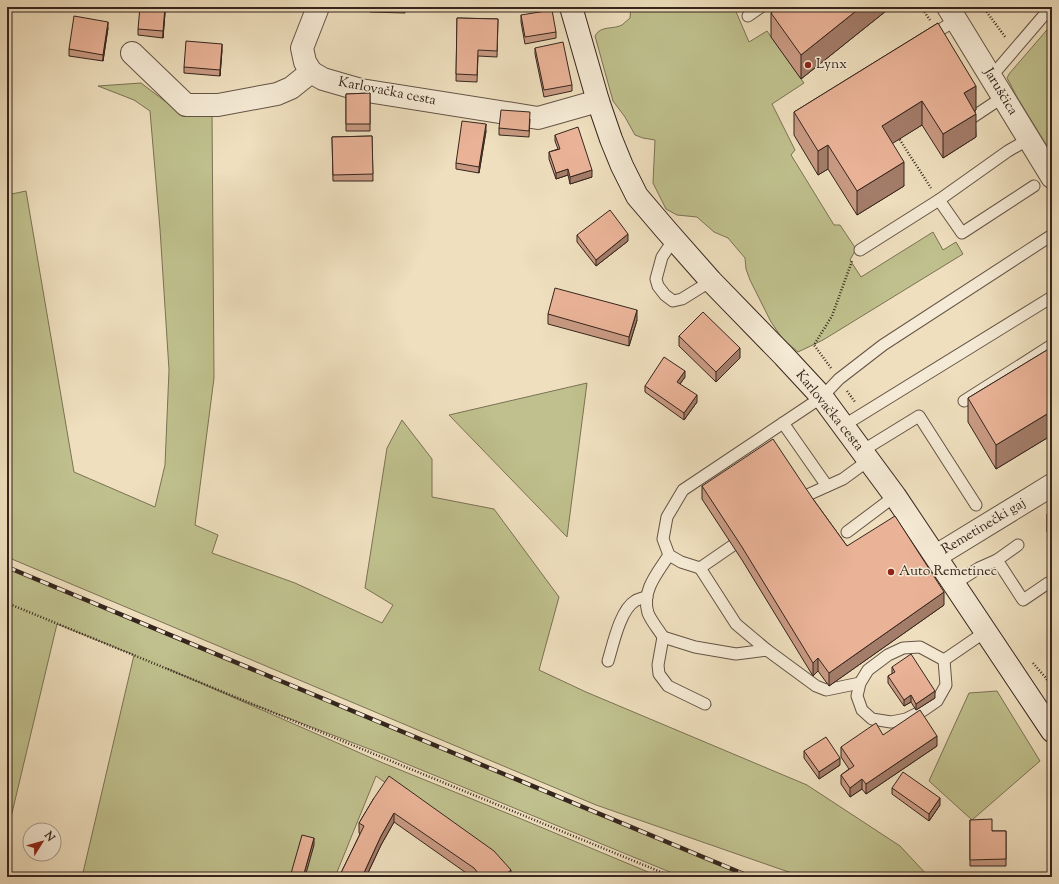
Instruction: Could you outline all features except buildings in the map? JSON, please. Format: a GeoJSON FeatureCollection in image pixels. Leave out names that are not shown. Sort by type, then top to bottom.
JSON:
{"type":"FeatureCollection","features":[{"type":"Feature","properties":{"kind":"street"},"geometry":{"type":"LineString","coordinates":[[132,53],[186,105],[218,105],[277,94],[291,88],[311,72],[304,62],[302,48],[318,7]]}},
{"type":"Feature","properties":{"kind":"street","name":"Karlovačka cesta"},"geometry":{"type":"LineString","coordinates":[[571,7],[598,101],[622,166],[638,196],[711,281],[822,397],[936,556],[1052,731]]}},
{"type":"Feature","properties":{"kind":"street","name":"Jaruščica"},"geometry":{"type":"LineString","coordinates":[[952,13],[1029,139],[1043,182]]}},
{"type":"Feature","properties":{"kind":"street","name":"Karlovačka cesta"},"geometry":{"type":"LineString","coordinates":[[311,72],[323,79],[361,90],[538,118],[598,101]]}},
{"type":"Feature","properties":{"kind":"street","name":"Remetinečki gaj"},"geometry":{"type":"LineString","coordinates":[[936,556],[1052,485]]}},
{"type":"Feature","properties":{"kind":"lane"},"geometry":{"type":"LineString","coordinates":[[748,16],[761,7]]}},
{"type":"Feature","properties":{"kind":"lane"},"geometry":{"type":"LineString","coordinates":[[991,76],[1051,7]]}},
{"type":"Feature","properties":{"kind":"lane"},"geometry":{"type":"LineString","coordinates":[[918,44],[952,13]]}},
{"type":"Feature","properties":{"kind":"lane"},"geometry":{"type":"LineString","coordinates":[[967,121],[1003,97]]}},
{"type":"Feature","properties":{"kind":"lane"},"geometry":{"type":"LineString","coordinates":[[860,250],[939,200],[1008,151],[1029,139]]}},
{"type":"Feature","properties":{"kind":"lane"},"geometry":{"type":"LineString","coordinates":[[939,200],[962,233],[1043,182]]}},
{"type":"Feature","properties":{"kind":"lane"},"geometry":{"type":"LineString","coordinates":[[860,683],[826,690],[816,686],[767,650],[736,624],[700,568],[681,562],[669,555],[663,539],[667,517],[683,490],[822,397],[839,379],[883,345],[1052,235]]}},
{"type":"Feature","properties":{"kind":"lane"},"geometry":{"type":"LineString","coordinates":[[674,239],[662,257],[656,279],[658,286],[665,295],[673,301],[682,299],[711,281]]}},
{"type":"Feature","properties":{"kind":"lane"},"geometry":{"type":"LineString","coordinates":[[843,426],[1052,297]]}},
{"type":"Feature","properties":{"kind":"lane"},"geometry":{"type":"LineString","coordinates":[[964,401],[1052,345]]}},
{"type":"Feature","properties":{"kind":"lane"},"geometry":{"type":"LineString","coordinates":[[790,506],[803,497],[843,479],[865,455],[919,416],[976,505]]}},
{"type":"Feature","properties":{"kind":"lane"},"geometry":{"type":"LineString","coordinates":[[783,423],[826,486]]}},
{"type":"Feature","properties":{"kind":"lane"},"geometry":{"type":"LineString","coordinates":[[847,532],[894,496]]}},
{"type":"Feature","properties":{"kind":"lane"},"geometry":{"type":"LineString","coordinates":[[700,568],[752,532]]}},
{"type":"Feature","properties":{"kind":"lane"},"geometry":{"type":"LineString","coordinates":[[954,584],[979,568],[997,560],[1018,545]]}},
{"type":"Feature","properties":{"kind":"lane"},"geometry":{"type":"LineString","coordinates":[[669,555],[652,580],[647,597],[648,613],[663,637],[695,647],[736,654],[767,650]]}},
{"type":"Feature","properties":{"kind":"lane"},"geometry":{"type":"LineString","coordinates":[[997,560],[1023,600],[1048,583]]}},
{"type":"Feature","properties":{"kind":"lane"},"geometry":{"type":"LineString","coordinates":[[608,661],[623,617],[628,607],[635,601],[647,597]]}},
{"type":"Feature","properties":{"kind":"lane"},"geometry":{"type":"LineString","coordinates":[[944,660],[985,632]]}},
{"type":"Feature","properties":{"kind":"lane"},"geometry":{"type":"LineString","coordinates":[[663,637],[658,665],[659,674],[668,686],[705,704]]}},
{"type":"Feature","properties":{"kind":"lane"},"geometry":{"type":"LineString","coordinates":[[920,647],[944,660],[946,686],[937,701],[924,710],[906,719],[891,722],[872,719],[862,710],[857,696],[860,683],[868,670],[888,655],[903,648],[920,647]]}},
{"type":"Feature","properties":{"kind":"path"},"geometry":{"type":"LineString","coordinates":[[983,7],[1014,50]]}},
{"type":"Feature","properties":{"kind":"path"},"geometry":{"type":"LineString","coordinates":[[895,133],[939,200]]}},
{"type":"Feature","properties":{"kind":"path"},"geometry":{"type":"LineString","coordinates":[[860,250],[854,255],[832,316],[814,344],[862,413]]}},
{"type":"Feature","properties":{"kind":"path"},"geometry":{"type":"LineString","coordinates":[[7,603],[673,877]]}},
{"type":"Feature","properties":{"kind":"green space"},"geometry":{"type":"Polygon","coordinates":[[[631,7],[734,7],[749,42],[767,31],[804,83],[772,104],[795,150],[791,155],[834,225],[840,225],[856,249],[850,260],[861,277],[933,232],[943,250],[956,242],[963,254],[823,340],[798,352],[782,338],[771,322],[750,280],[746,269],[745,258],[728,238],[714,232],[697,217],[677,215],[666,209],[653,183],[655,140],[635,135],[625,117],[613,101],[595,36],[600,30],[623,24],[630,18],[631,7]]]}},
{"type":"Feature","properties":{"kind":"green space"},"geometry":{"type":"Polygon","coordinates":[[[1052,24],[1052,154],[1007,78],[1052,24]]]}},
{"type":"Feature","properties":{"kind":"green space"},"geometry":{"type":"Polygon","coordinates":[[[141,83],[174,108],[212,111],[214,378],[195,525],[218,535],[212,553],[295,583],[382,623],[393,605],[365,588],[387,448],[402,420],[432,459],[432,497],[494,509],[559,597],[539,670],[586,692],[807,785],[900,846],[929,877],[803,877],[596,805],[7,557],[7,195],[26,191],[74,472],[155,507],[165,465],[169,370],[160,229],[150,111],[134,100],[98,86],[141,83]]]}},
{"type":"Feature","properties":{"kind":"green space"},"geometry":{"type":"Polygon","coordinates":[[[587,383],[567,537],[449,415],[587,383]]]}},
{"type":"Feature","properties":{"kind":"green space"},"geometry":{"type":"Polygon","coordinates":[[[7,567],[653,836],[746,877],[682,877],[385,755],[246,702],[166,668],[383,763],[660,877],[508,877],[494,861],[376,776],[335,877],[82,877],[134,655],[57,624],[7,834],[7,567]]]}},
{"type":"Feature","properties":{"kind":"green space"},"geometry":{"type":"Polygon","coordinates":[[[997,691],[1040,761],[972,820],[929,781],[969,693],[997,691]]]}},
{"type":"Feature","properties":{"kind":"railway"},"geometry":{"type":"LineString","coordinates":[[7,567],[751,877]]}},
{"type":"Feature","properties":{"kind":"place","name":"Lynx"},"geometry":{"type":"Point","coordinates":[808,65]}},
{"type":"Feature","properties":{"kind":"place","name":"Auto Remetinec"},"geometry":{"type":"Point","coordinates":[891,572]}}]}
